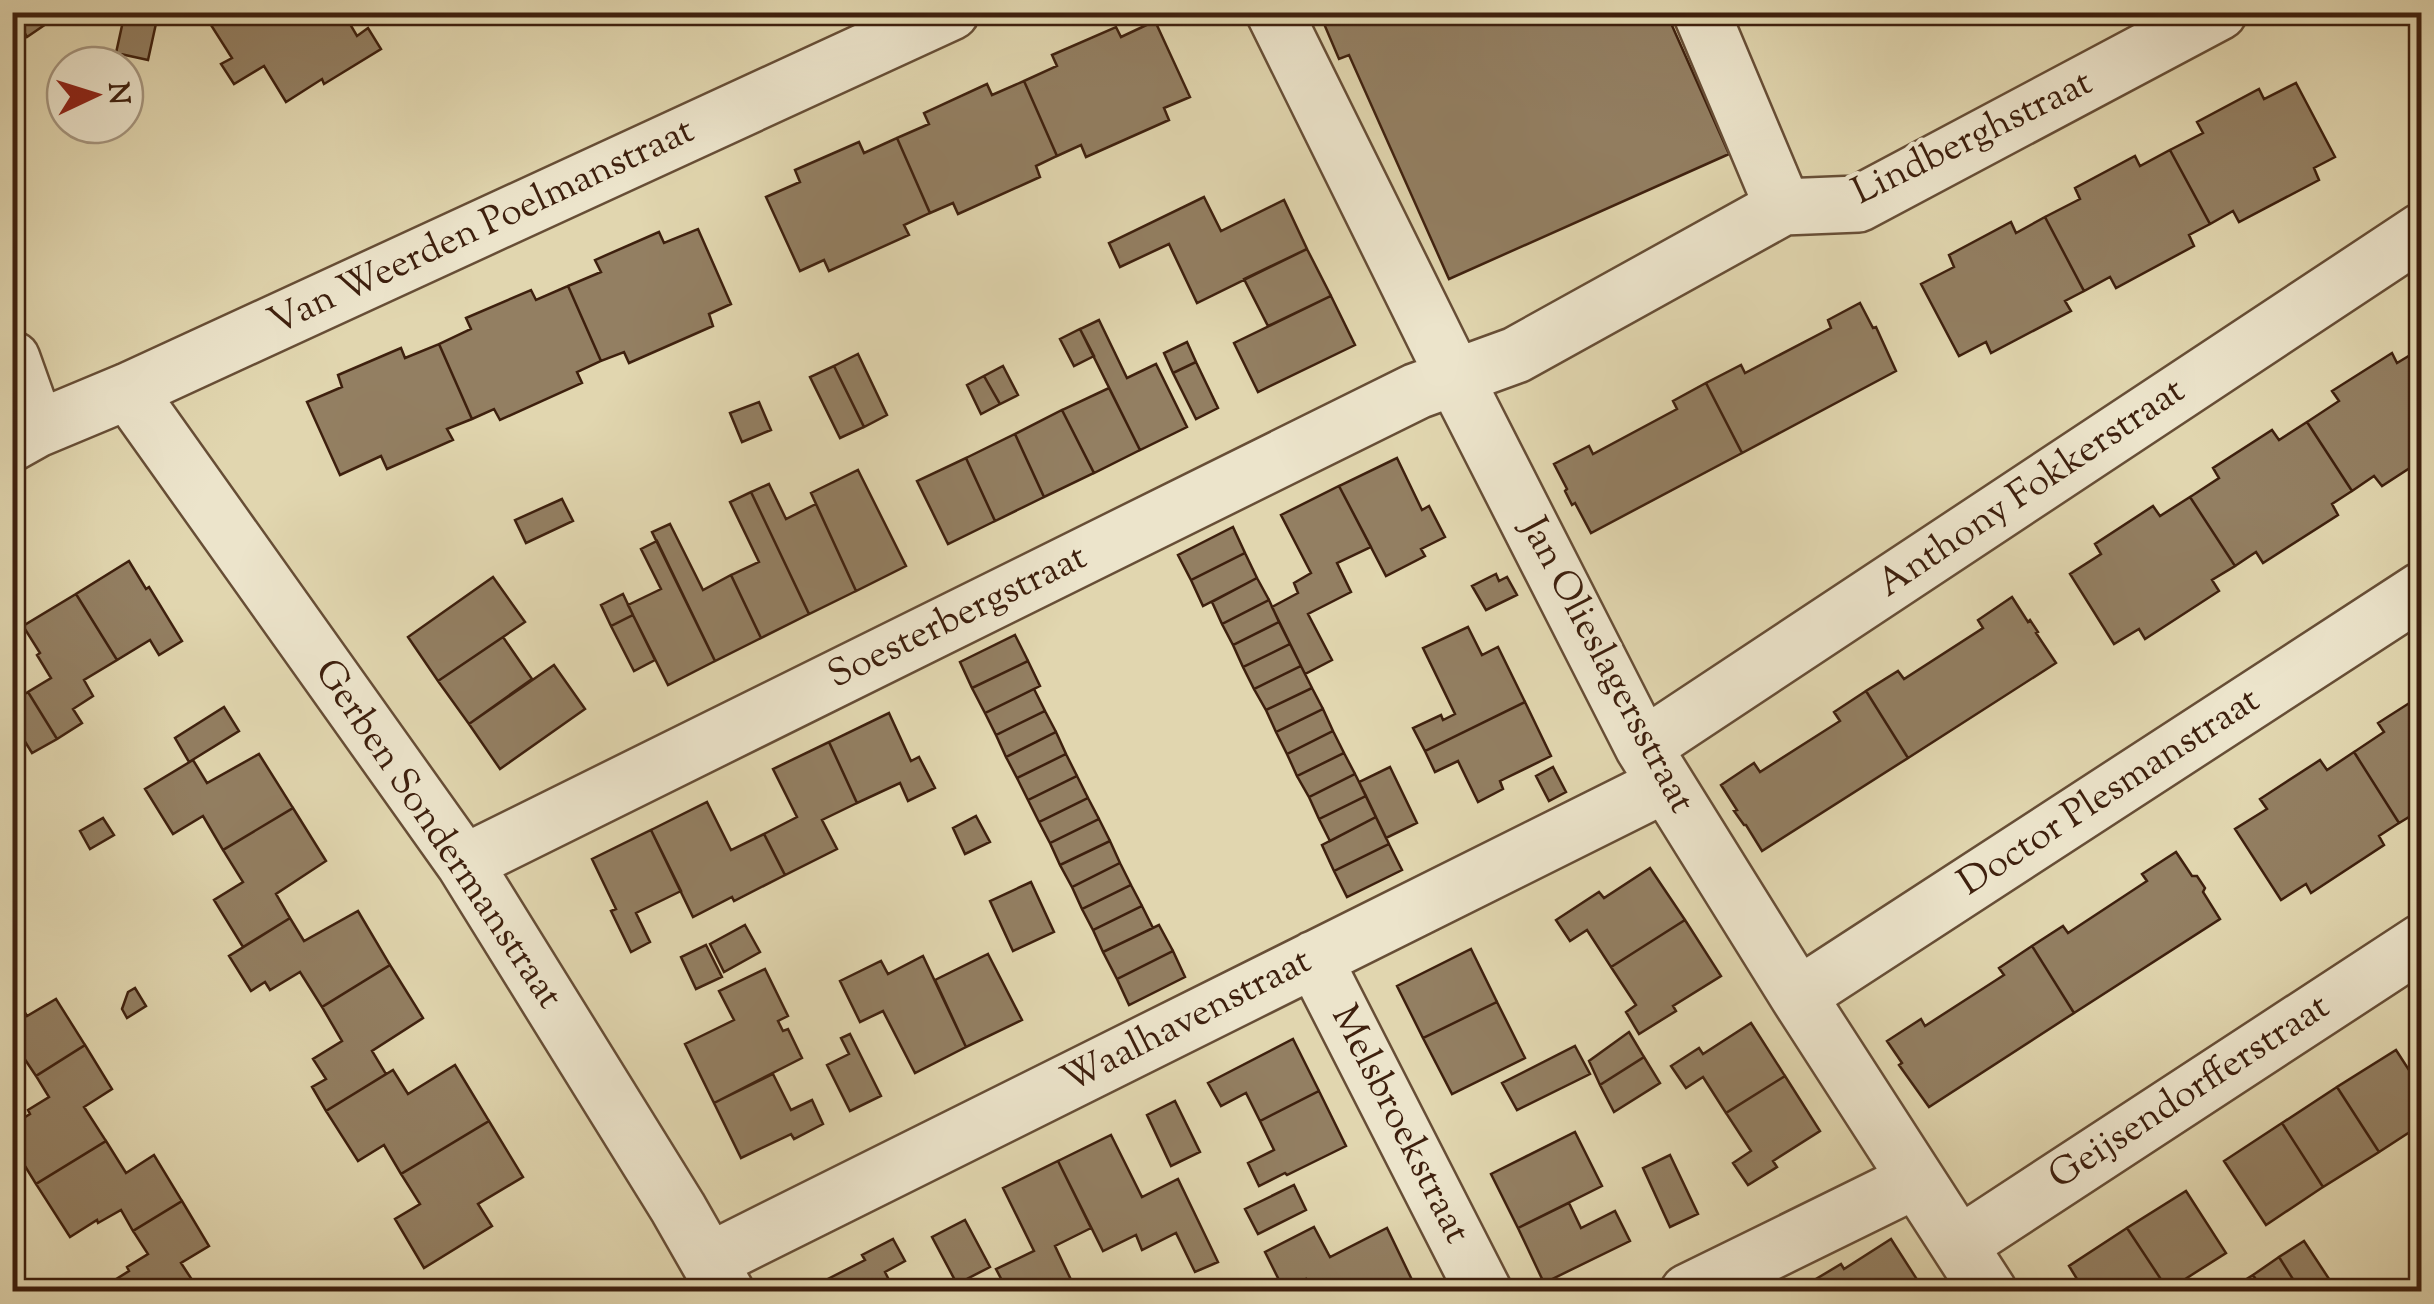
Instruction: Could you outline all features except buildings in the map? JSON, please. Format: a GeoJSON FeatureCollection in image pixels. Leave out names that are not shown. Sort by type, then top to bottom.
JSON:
{"type":"FeatureCollection","features":[{"type":"Feature","properties":{"kind":"street","name":"Van Weerden Poelmanstraat"},"geometry":{"type":"LineString","coordinates":[[25,436],[951,12]]}},
{"type":"Feature","properties":{"kind":"street","name":"Jan Olieslagersstraat"},"geometry":{"type":"LineString","coordinates":[[1274,12],[1455,378],[1654,766],[1989,1292]]}},
{"type":"Feature","properties":{"kind":"street"},"geometry":{"type":"LineString","coordinates":[[1700,12],[1783,207]]}},
{"type":"Feature","properties":{"kind":"street","name":"Lindberghstraat"},"geometry":{"type":"LineString","coordinates":[[1455,378],[1516,356],[1783,207],[1858,204],[2220,12]]}},
{"type":"Feature","properties":{"kind":"street","name":"Anthony Fokkerstraat"},"geometry":{"type":"LineString","coordinates":[[1654,766],[2422,231]]}},
{"type":"Feature","properties":{"kind":"street"},"geometry":{"type":"LineString","coordinates":[[12,359],[25,436]]}},
{"type":"Feature","properties":{"kind":"street","name":"Soesterbergstraat"},"geometry":{"type":"LineString","coordinates":[[464,863],[1400,399],[1455,378]]}},
{"type":"Feature","properties":{"kind":"street","name":"Gerben Sondermanstraat"},"geometry":{"type":"LineString","coordinates":[[128,390],[464,863],[717,1276]]}},
{"type":"Feature","properties":{"kind":"street","name":"Doctor Plesmanstraat"},"geometry":{"type":"LineString","coordinates":[[1798,996],[2422,590]]}},
{"type":"Feature","properties":{"kind":"street","name":"Waalhavenstraat"},"geometry":{"type":"LineString","coordinates":[[717,1276],[1314,958],[1654,766]]}},
{"type":"Feature","properties":{"kind":"street","name":"Geijsendorfferstraat"},"geometry":{"type":"LineString","coordinates":[[1958,1245],[2422,942]]}},
{"type":"Feature","properties":{"kind":"street","name":"Melsbroekstraat"},"geometry":{"type":"LineString","coordinates":[[1314,958],[1484,1292]]}},
{"type":"Feature","properties":{"kind":"street"},"geometry":{"type":"LineString","coordinates":[[1688,1292],[1916,1180]]}}]}
